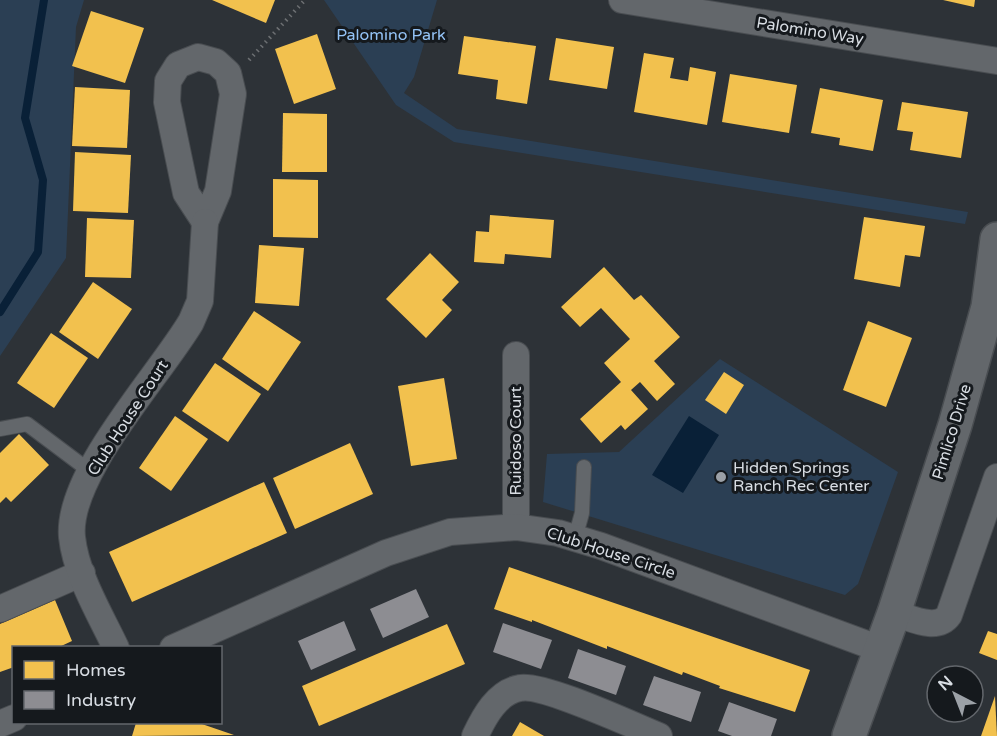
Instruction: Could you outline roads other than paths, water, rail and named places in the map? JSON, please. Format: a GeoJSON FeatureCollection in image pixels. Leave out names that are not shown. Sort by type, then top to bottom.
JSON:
{"type":"FeatureCollection","features":[{"type":"Feature","properties":{"kind":"street","name":"Palomino Way"},"geometry":{"type":"LineString","coordinates":[[622,0],[997,61]]}},
{"type":"Feature","properties":{"kind":"street","name":"Club House Court"},"geometry":{"type":"LineString","coordinates":[[115,646],[82,573],[72,537],[74,506],[91,472],[191,322],[200,301],[205,222],[218,191],[233,94],[228,73],[216,62],[198,57],[178,65],[168,81],[168,105],[186,194],[205,222]]}},
{"type":"Feature","properties":{"kind":"street","name":"Pimlico Drive"},"geometry":{"type":"LineString","coordinates":[[849,736],[894,613],[966,388],[988,307],[996,245]]}},
{"type":"Feature","properties":{"kind":"street","name":"Ruidoso Court"},"geometry":{"type":"LineString","coordinates":[[516,355],[516,527]]}},
{"type":"Feature","properties":{"kind":"street"},"geometry":{"type":"LineString","coordinates":[[894,613],[937,625],[945,621],[997,477]]}},
{"type":"Feature","properties":{"kind":"street","name":"Club House Circle"},"geometry":{"type":"LineString","coordinates":[[177,646],[386,553],[450,532],[516,527],[558,532],[880,649]]}},
{"type":"Feature","properties":{"kind":"street"},"geometry":{"type":"LineString","coordinates":[[0,609],[82,573]]}},
{"type":"Feature","properties":{"kind":"street"},"geometry":{"type":"LineString","coordinates":[[474,736],[495,702],[508,692],[522,687],[549,693],[659,736]]}},
{"type":"Feature","properties":{"kind":"lane"},"geometry":{"type":"LineString","coordinates":[[0,429],[27,424],[91,472]]}},
{"type":"Feature","properties":{"kind":"lane"},"geometry":{"type":"LineString","coordinates":[[575,538],[582,513],[584,466]]}},
{"type":"Feature","properties":{"kind":"waterway"},"geometry":{"type":"LineString","coordinates":[[0,312],[38,252],[43,180],[25,118],[44,0]]}},
{"type":"Feature","properties":{"kind":"place","name":"Hidden Springs Ranch Rec Center"},"geometry":{"type":"Point","coordinates":[721,477]}},
{"type":"Feature","properties":{"kind":"park label","name":"Palomino Park"},"geometry":{"type":"Point","coordinates":[391,35]}}]}
